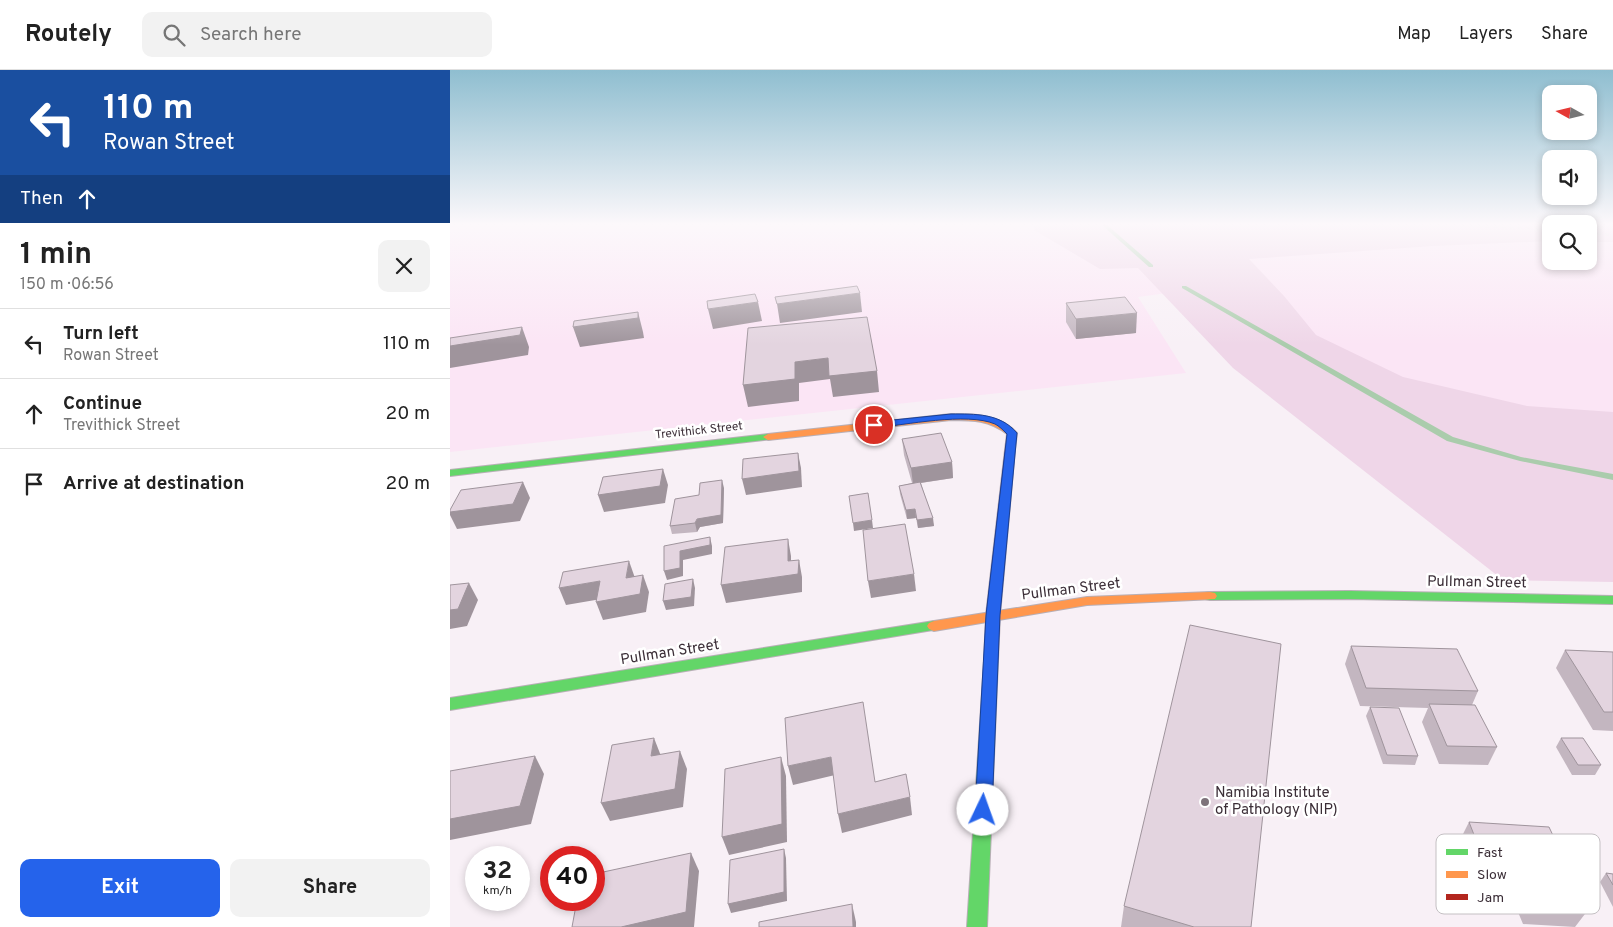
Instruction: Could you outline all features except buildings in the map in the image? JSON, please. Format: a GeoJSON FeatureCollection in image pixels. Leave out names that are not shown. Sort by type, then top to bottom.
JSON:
{"type":"FeatureCollection","features":[{"type":"Feature","properties":{"kind":"street","name":"Trevithick Street"},"geometry":{"type":"LineString","coordinates":[[450,474],[951,416],[980,417],[999,422],[1012,433],[993,615]]}},
{"type":"Feature","properties":{"kind":"street","name":"Pullman Street"},"geometry":{"type":"LineString","coordinates":[[450,704],[1087,601],[1154,596],[1257,595],[1613,600]]}},
{"type":"Feature","properties":{"kind":"street"},"geometry":{"type":"LineString","coordinates":[[977,927],[993,615]]}},
{"type":"Feature","properties":{"kind":"shaded area"},"geometry":{"type":"Polygon","coordinates":[[[450,265],[1542,265],[1542,270],[1597,270],[1597,265],[1613,265],[1613,473],[1182,291],[1138,297],[1186,373],[450,452],[450,265]]]}},
{"type":"Feature","properties":{"kind":"shaded area"},"geometry":{"type":"Polygon","coordinates":[[[1093,265],[1255,265],[1284,296],[1316,335],[1403,377],[1527,406],[1613,412],[1613,582],[1503,580],[1233,368],[1138,268],[1100,269],[1093,265]]]}},
{"type":"Feature","properties":{"kind":"waterway"},"geometry":{"type":"LineString","coordinates":[[1184,287],[1450,439],[1520,459],[1613,477]]}},
{"type":"Feature","properties":{"kind":"traffic: fast"},"geometry":{"type":"LineString","coordinates":[[450,473],[768,437]]}},
{"type":"Feature","properties":{"kind":"traffic: fast"},"geometry":{"type":"LineString","coordinates":[[1210,596],[1350,595],[1613,600]]}},
{"type":"Feature","properties":{"kind":"traffic: fast"},"geometry":{"type":"LineString","coordinates":[[450,704],[934,626]]}},
{"type":"Feature","properties":{"kind":"traffic: fast"},"geometry":{"type":"LineString","coordinates":[[977,927],[991,661]]}},
{"type":"Feature","properties":{"kind":"traffic: slow"},"geometry":{"type":"LineString","coordinates":[[768,437],[951,417],[976,417],[997,423],[1012,433],[1010,450]]}},
{"type":"Feature","properties":{"kind":"traffic: slow"},"geometry":{"type":"LineString","coordinates":[[934,626],[1087,601],[1210,596]]}},
{"type":"Feature","properties":{"kind":"traffic: jam"},"geometry":{"type":"LineString","coordinates":[[991,661],[993,615],[1010,450]]}},
{"type":"Feature","properties":{"kind":"place","name":"Namibia Institute of Pathology (NIP)"},"geometry":{"type":"Point","coordinates":[1205,802]}},
{"type":"Feature","properties":{"kind":"route"},"geometry":{"type":"LineString","coordinates":[[874,425],[951,416],[980,417],[999,422],[1012,433],[993,615],[983,810]]}}]}
